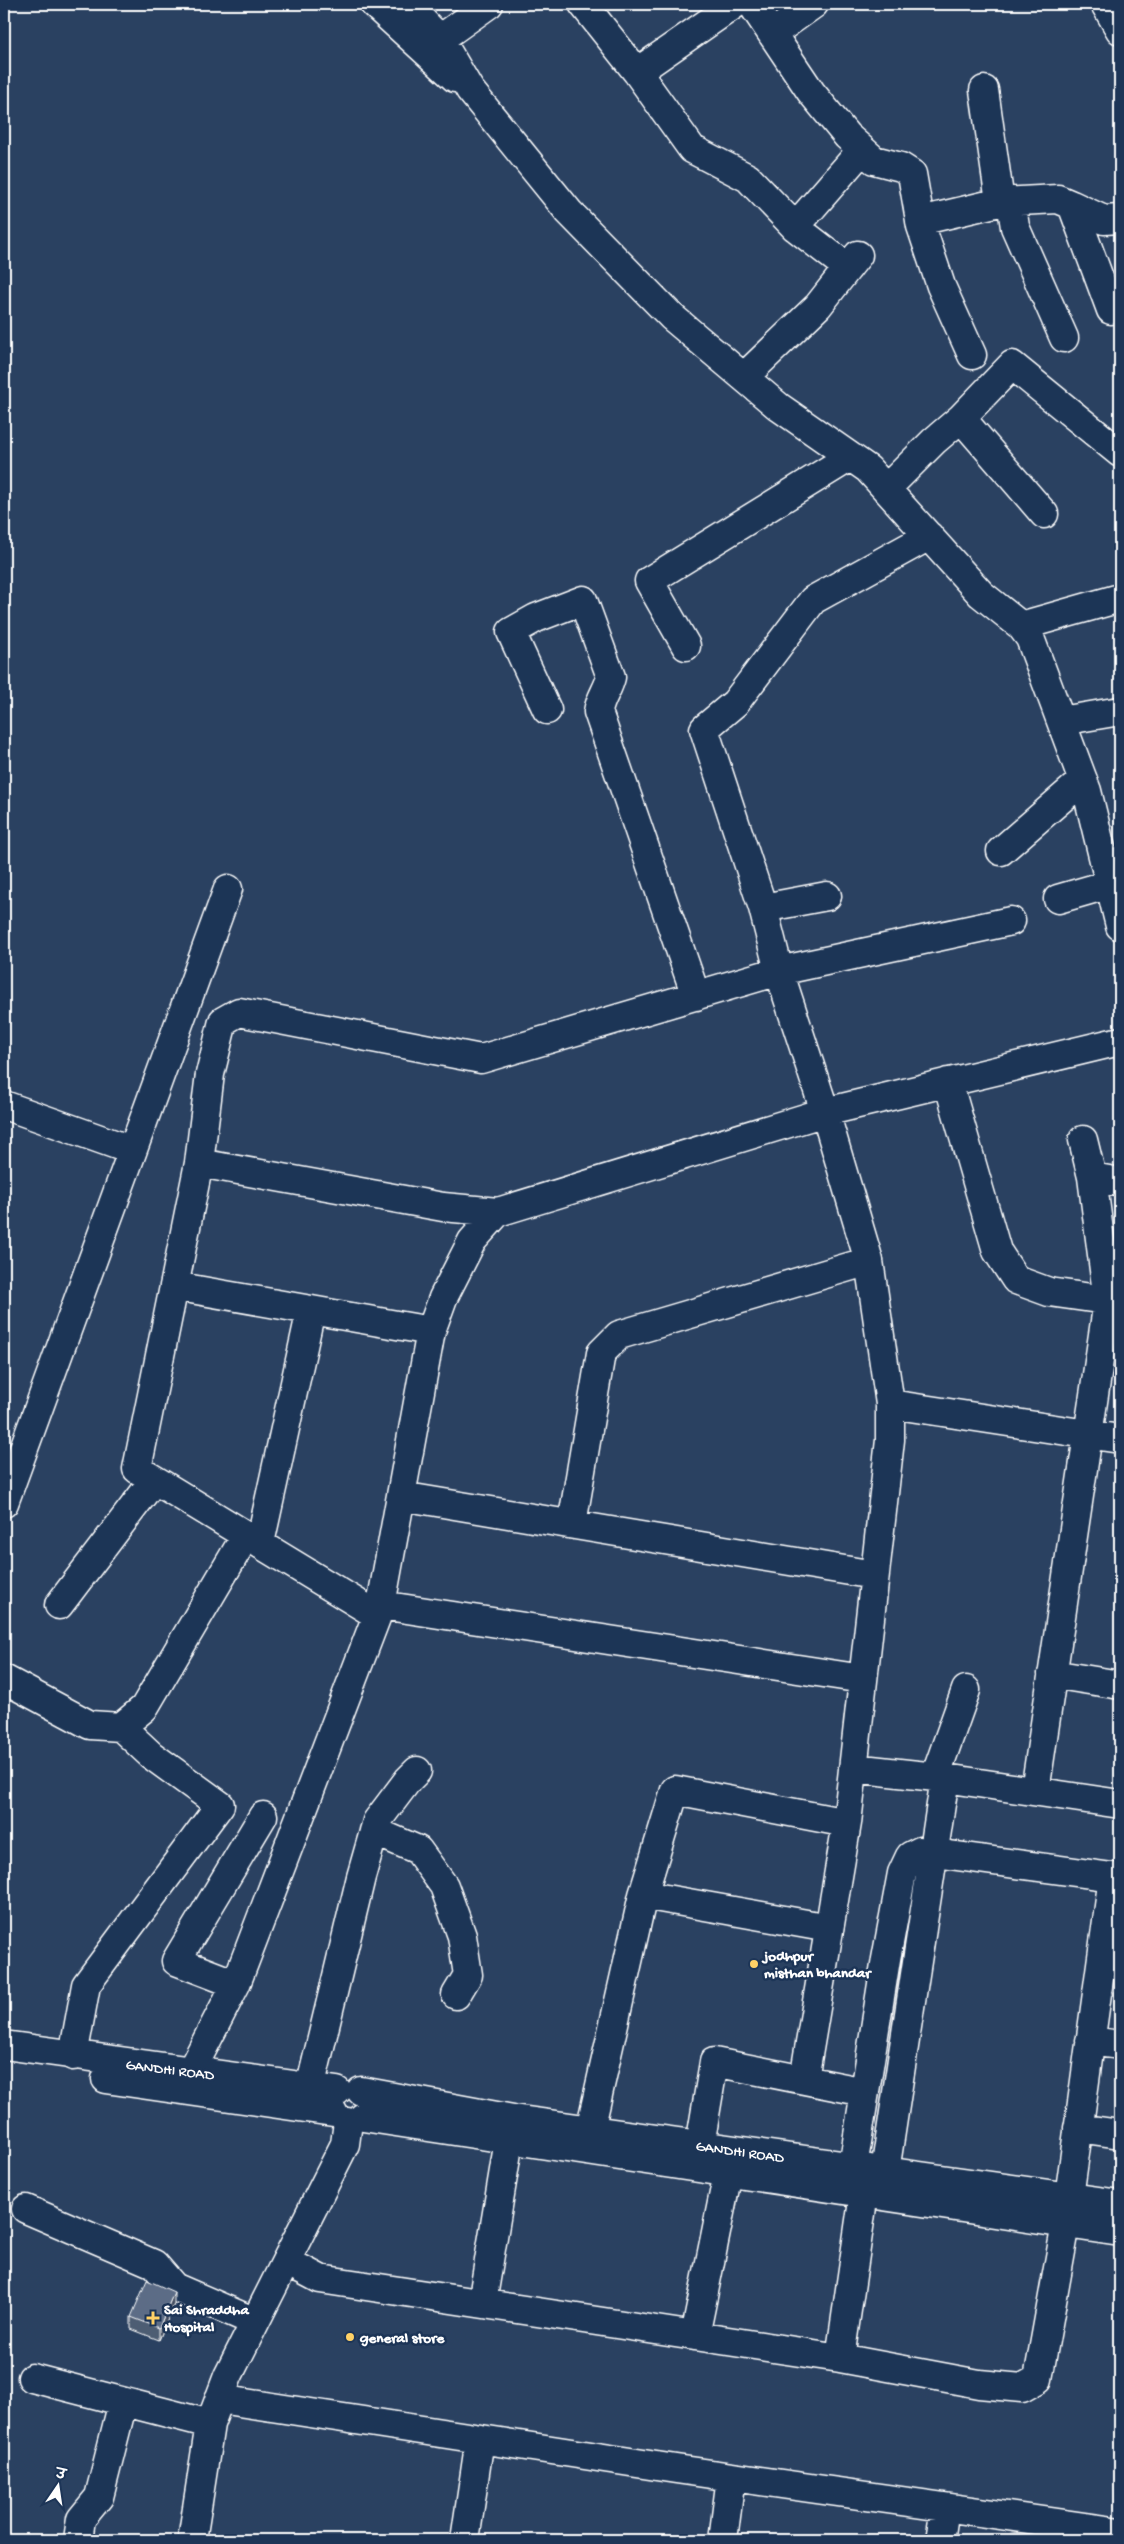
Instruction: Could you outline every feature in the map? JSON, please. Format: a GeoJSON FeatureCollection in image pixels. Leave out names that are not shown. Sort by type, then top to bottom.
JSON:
{"type":"FeatureCollection","features":[{"type":"Feature","properties":{"kind":"street"},"geometry":{"type":"LineString","coordinates":[[374,4],[436,62],[470,90]]}},
{"type":"Feature","properties":{"kind":"street"},"geometry":{"type":"LineString","coordinates":[[406,4],[440,38],[470,90],[569,212],[672,317],[779,407],[868,469],[981,594],[1021,626],[1030,638],[1083,780],[1120,926]]}},
{"type":"Feature","properties":{"kind":"street"},"geometry":{"type":"LineString","coordinates":[[440,38],[489,4]]}},
{"type":"Feature","properties":{"kind":"street"},"geometry":{"type":"LineString","coordinates":[[583,4],[637,72],[692,149],[748,178],[795,227],[853,261],[818,306],[744,377]]}},
{"type":"Feature","properties":{"kind":"street"},"geometry":{"type":"LineString","coordinates":[[637,72],[735,4]]}},
{"type":"Feature","properties":{"kind":"street"},"geometry":{"type":"LineString","coordinates":[[752,4],[811,92],[861,150],[874,160],[901,167],[912,174],[920,221],[941,286],[972,355]]}},
{"type":"Feature","properties":{"kind":"street"},"geometry":{"type":"LineString","coordinates":[[772,34],[814,4]]}},
{"type":"Feature","properties":{"kind":"street"},"geometry":{"type":"LineString","coordinates":[[1105,4],[1120,30]]}},
{"type":"Feature","properties":{"kind":"street"},"geometry":{"type":"LineString","coordinates":[[984,90],[1005,202],[1064,338]]}},
{"type":"Feature","properties":{"kind":"street"},"geometry":{"type":"LineString","coordinates":[[795,227],[861,150]]}},
{"type":"Feature","properties":{"kind":"street"},"geometry":{"type":"LineString","coordinates":[[920,221],[1005,202],[1058,199],[1104,220],[1120,219]]}},
{"type":"Feature","properties":{"kind":"street"},"geometry":{"type":"LineString","coordinates":[[1072,205],[1111,310]]}},
{"type":"Feature","properties":{"kind":"street"},"geometry":{"type":"LineString","coordinates":[[886,489],[934,441],[961,418],[1012,365],[1120,453]]}},
{"type":"Feature","properties":{"kind":"street"},"geometry":{"type":"LineString","coordinates":[[961,418],[1044,514]]}},
{"type":"Feature","properties":{"kind":"street"},"geometry":{"type":"LineString","coordinates":[[686,646],[649,581],[850,457]]}},
{"type":"Feature","properties":{"kind":"street"},"geometry":{"type":"LineString","coordinates":[[804,2079],[847,1823],[890,1440],[890,1404],[869,1261],[825,1112],[779,971],[763,908],[704,729],[735,703],[813,600],[929,536]]}},
{"type":"Feature","properties":{"kind":"street"},"geometry":{"type":"LineString","coordinates":[[1021,626],[1120,598]]}},
{"type":"Feature","properties":{"kind":"street"},"geometry":{"type":"LineString","coordinates":[[547,710],[510,632],[536,618],[583,600],[611,677],[608,688],[600,700],[598,712],[696,996]]}},
{"type":"Feature","properties":{"kind":"street"},"geometry":{"type":"LineString","coordinates":[[1061,721],[1120,711]]}},
{"type":"Feature","properties":{"kind":"street"},"geometry":{"type":"LineString","coordinates":[[1001,851],[1083,780]]}},
{"type":"Feature","properties":{"kind":"street"},"geometry":{"type":"LineString","coordinates":[[1058,899],[1110,884]]}},
{"type":"Feature","properties":{"kind":"street"},"geometry":{"type":"LineString","coordinates":[[4,1503],[131,1150],[228,889]]}},
{"type":"Feature","properties":{"kind":"street"},"geometry":{"type":"LineString","coordinates":[[763,908],[827,896]]}},
{"type":"Feature","properties":{"kind":"street"},"geometry":{"type":"LineString","coordinates":[[863,1679],[379,1610],[253,1539],[138,1469],[199,1163],[210,1074],[223,1021],[239,1012],[481,1059],[779,971],[1011,921]]}},
{"type":"Feature","properties":{"kind":"street"},"geometry":{"type":"LineString","coordinates":[[199,1163],[443,1207],[498,1212],[825,1112],[1120,1041]]}},
{"type":"Feature","properties":{"kind":"street"},"geometry":{"type":"LineString","coordinates":[[948,1082],[998,1252],[1016,1280],[1049,1292],[1114,1301]]}},
{"type":"Feature","properties":{"kind":"street"},"geometry":{"type":"LineString","coordinates":[[4,1105],[131,1150]]}},
{"type":"Feature","properties":{"kind":"street"},"geometry":{"type":"LineString","coordinates":[[1035,1791],[1087,1433],[1114,1301],[1092,1177],[1083,1140]]}},
{"type":"Feature","properties":{"kind":"street"},"geometry":{"type":"LineString","coordinates":[[1092,1177],[1120,1182]]}},
{"type":"Feature","properties":{"kind":"street"},"geometry":{"type":"LineString","coordinates":[[192,2071],[236,1984],[379,1610],[432,1331],[443,1298],[472,1241],[498,1212]]}},
{"type":"Feature","properties":{"kind":"street"},"geometry":{"type":"LineString","coordinates":[[572,1524],[601,1353],[619,1335],[869,1261]]}},
{"type":"Feature","properties":{"kind":"street"},"geometry":{"type":"LineString","coordinates":[[174,1286],[432,1331]]}},
{"type":"Feature","properties":{"kind":"street"},"geometry":{"type":"LineString","coordinates":[[121,1727],[144,1708],[253,1539],[311,1310]]}},
{"type":"Feature","properties":{"kind":"street"},"geometry":{"type":"LineString","coordinates":[[890,1404],[1120,1438]]}},
{"type":"Feature","properties":{"kind":"street"},"geometry":{"type":"LineString","coordinates":[[59,1605],[154,1480]]}},
{"type":"Feature","properties":{"kind":"street"},"geometry":{"type":"LineString","coordinates":[[402,1496],[874,1575]]}},
{"type":"Feature","properties":{"kind":"street"},"geometry":{"type":"LineString","coordinates":[[1052,1674],[1120,1685]]}},
{"type":"Feature","properties":{"kind":"street"},"geometry":{"type":"LineString","coordinates":[[4,1679],[90,1724],[121,1727],[151,1755],[220,1805],[86,1985],[73,2056]]}},
{"type":"Feature","properties":{"kind":"street"},"geometry":{"type":"LineString","coordinates":[[885,2171],[933,1853],[940,1777],[966,1690]]}},
{"type":"Feature","properties":{"kind":"street"},"geometry":{"type":"LineString","coordinates":[[853,1768],[940,1777],[1120,1804]]}},
{"type":"Feature","properties":{"kind":"street"},"geometry":{"type":"LineString","coordinates":[[310,2088],[360,1877],[377,1821],[417,1771]]}},
{"type":"Feature","properties":{"kind":"street"},"geometry":{"type":"LineString","coordinates":[[590,2130],[643,1895],[675,1790],[847,1823]]}},
{"type":"Feature","properties":{"kind":"street"},"geometry":{"type":"LineString","coordinates":[[236,1984],[176,1961],[263,1816]]}},
{"type":"Feature","properties":{"kind":"street"},"geometry":{"type":"LineString","coordinates":[[374,1832],[418,1850],[444,1886],[462,1936],[468,1974],[456,1995]]}},
{"type":"Feature","properties":{"kind":"street"},"geometry":{"type":"LineString","coordinates":[[853,2167],[886,1959],[902,1873],[906,1861],[916,1852],[933,1853],[1117,1878],[1112,1944],[1090,2041],[1069,2196]]}},
{"type":"Feature","properties":{"kind":"street"},"geometry":{"type":"LineString","coordinates":[[643,1895],[829,1928]]}},
{"type":"Feature","properties":{"kind":"street"},"geometry":{"type":"LineString","coordinates":[[1090,2041],[1120,2045]]}},
{"type":"Feature","properties":{"kind":"street","name":"GANDHI ROAD"},"geometry":{"type":"LineString","coordinates":[[4,2045],[310,2088],[348,2107],[509,2140],[1120,2232]]}},
{"type":"Feature","properties":{"kind":"street"},"geometry":{"type":"LineString","coordinates":[[700,2145],[714,2062],[865,2092]]}},
{"type":"Feature","properties":{"kind":"street","name":"GANDHI ROAD"},"geometry":{"type":"LineString","coordinates":[[4,2064],[348,2107],[513,2119],[1120,2204]]}},
{"type":"Feature","properties":{"kind":"street"},"geometry":{"type":"LineString","coordinates":[[192,2540],[214,2411],[228,2376],[345,2144],[348,2107]]}},
{"type":"Feature","properties":{"kind":"street"},"geometry":{"type":"LineString","coordinates":[[1078,2128],[1120,2134]]}},
{"type":"Feature","properties":{"kind":"street"},"geometry":{"type":"LineString","coordinates":[[482,2303],[509,2140]]}},
{"type":"Feature","properties":{"kind":"street"},"geometry":{"type":"LineString","coordinates":[[696,2336],[728,2173]]}},
{"type":"Feature","properties":{"kind":"street"},"geometry":{"type":"LineString","coordinates":[[840,2358],[864,2193]]}},
{"type":"Feature","properties":{"kind":"street"},"geometry":{"type":"LineString","coordinates":[[26,2209],[154,2264],[174,2288],[255,2322]]}},
{"type":"Feature","properties":{"kind":"street"},"geometry":{"type":"LineString","coordinates":[[286,2261],[320,2279],[840,2358],[979,2384],[1022,2388],[1038,2379],[1066,2224]]}},
{"type":"Feature","properties":{"kind":"street"},"geometry":{"type":"LineString","coordinates":[[32,2378],[123,2402],[480,2439],[731,2477],[1120,2532]]}},
{"type":"Feature","properties":{"kind":"street"},"geometry":{"type":"LineString","coordinates":[[78,2540],[82,2519],[98,2497],[123,2402]]}},
{"type":"Feature","properties":{"kind":"street"},"geometry":{"type":"LineString","coordinates":[[465,2540],[480,2439]]}},
{"type":"Feature","properties":{"kind":"street"},"geometry":{"type":"LineString","coordinates":[[723,2540],[731,2477]]}},
{"type":"Feature","properties":{"kind":"street"},"geometry":{"type":"LineString","coordinates":[[940,2540],[946,2508]]}},
{"type":"Feature","properties":{"kind":"building"},"geometry":{"type":"Polygon","coordinates":[[[147,2280],[174,2292],[159,2328],[131,2317],[147,2280]]]}},
{"type":"Feature","properties":{"kind":"place","name":"jodhpur misthan bhandar"},"geometry":{"type":"Point","coordinates":[754,1964]}},
{"type":"Feature","properties":{"kind":"place","name":"Sai Shraddha Hospital"},"geometry":{"type":"Point","coordinates":[153,2318]}},
{"type":"Feature","properties":{"kind":"place","name":"general store"},"geometry":{"type":"Point","coordinates":[350,2337]}}]}
